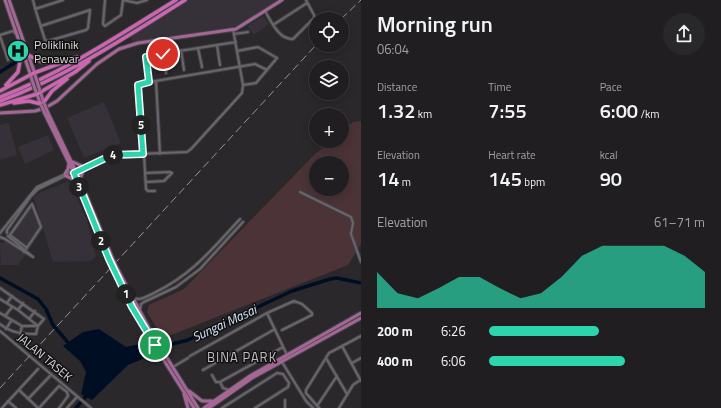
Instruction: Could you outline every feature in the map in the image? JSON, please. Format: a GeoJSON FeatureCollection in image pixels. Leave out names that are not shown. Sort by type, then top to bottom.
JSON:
{"type":"FeatureCollection","features":[{"type":"Feature","properties":{"kind":"highway"},"geometry":{"type":"LineString","coordinates":[[0,97],[34,82],[176,0]]}},
{"type":"Feature","properties":{"kind":"highway"},"geometry":{"type":"LineString","coordinates":[[6,103],[29,101],[42,103],[52,91],[96,56],[185,0]]}},
{"type":"Feature","properties":{"kind":"highway"},"geometry":{"type":"LineString","coordinates":[[0,90],[13,79],[18,72],[22,50]]}},
{"type":"Feature","properties":{"kind":"highway"},"geometry":{"type":"LineString","coordinates":[[0,90],[88,52]]}},
{"type":"Feature","properties":{"kind":"highway"},"geometry":{"type":"LineString","coordinates":[[28,55],[43,62],[56,62],[71,59]]}},
{"type":"Feature","properties":{"kind":"highway"},"geometry":{"type":"LineString","coordinates":[[0,101],[36,86],[96,56]]}},
{"type":"Feature","properties":{"kind":"highway"},"geometry":{"type":"LineString","coordinates":[[0,105],[38,92],[75,72]]}},
{"type":"Feature","properties":{"kind":"main road"},"geometry":{"type":"LineString","coordinates":[[5,0],[22,50],[33,75]]}},
{"type":"Feature","properties":{"kind":"main road"},"geometry":{"type":"LineString","coordinates":[[9,0],[28,55],[42,103],[79,180],[110,258],[156,344]]}},
{"type":"Feature","properties":{"kind":"main road"},"geometry":{"type":"LineString","coordinates":[[0,113],[35,111],[45,108],[57,101],[97,64],[119,49],[128,45],[233,30],[282,0]]}},
{"type":"Feature","properties":{"kind":"main road"},"geometry":{"type":"LineString","coordinates":[[70,162],[84,167],[79,180]]}},
{"type":"Feature","properties":{"kind":"main road"},"geometry":{"type":"LineString","coordinates":[[70,162],[65,175],[79,180]]}},
{"type":"Feature","properties":{"kind":"main road"},"geometry":{"type":"LineString","coordinates":[[116,269],[132,307],[172,367],[194,408]]}},
{"type":"Feature","properties":{"kind":"main road"},"geometry":{"type":"LineString","coordinates":[[204,408],[287,355],[361,313]]}},
{"type":"Feature","properties":{"kind":"main road"},"geometry":{"type":"LineString","coordinates":[[210,408],[229,390],[250,376],[361,318]]}},
{"type":"Feature","properties":{"kind":"main road"},"geometry":{"type":"LineString","coordinates":[[161,351],[182,386],[198,408]]}},
{"type":"Feature","properties":{"kind":"main road"},"geometry":{"type":"LineString","coordinates":[[182,386],[202,401],[216,401]]}},
{"type":"Feature","properties":{"kind":"main road"},"geometry":{"type":"LineString","coordinates":[[182,386],[188,408]]}},
{"type":"Feature","properties":{"kind":"street"},"geometry":{"type":"LineString","coordinates":[[33,0],[35,9],[41,26],[46,40],[48,41],[86,30],[90,10],[41,26]]}},
{"type":"Feature","properties":{"kind":"street"},"geometry":{"type":"LineString","coordinates":[[35,9],[64,0]]}},
{"type":"Feature","properties":{"kind":"street"},"geometry":{"type":"LineString","coordinates":[[105,0],[104,25],[121,15],[122,0],[137,2],[147,0]]}},
{"type":"Feature","properties":{"kind":"street"},"geometry":{"type":"LineString","coordinates":[[265,11],[279,32],[292,40],[314,16],[306,0]]}},
{"type":"Feature","properties":{"kind":"street"},"geometry":{"type":"LineString","coordinates":[[274,25],[307,3]]}},
{"type":"Feature","properties":{"kind":"street"},"geometry":{"type":"LineString","coordinates":[[25,250],[7,234],[1,232],[37,187],[112,155],[187,152],[192,149],[240,96],[243,85],[233,30]]}},
{"type":"Feature","properties":{"kind":"street"},"geometry":{"type":"LineString","coordinates":[[8,60],[0,36],[13,31],[17,35]]}},
{"type":"Feature","properties":{"kind":"street"},"geometry":{"type":"LineString","coordinates":[[234,34],[248,32]]}},
{"type":"Feature","properties":{"kind":"street"},"geometry":{"type":"LineString","coordinates":[[149,82],[146,57],[236,42]]}},
{"type":"Feature","properties":{"kind":"street"},"geometry":{"type":"LineString","coordinates":[[217,45],[220,65]]}},
{"type":"Feature","properties":{"kind":"street"},"geometry":{"type":"LineString","coordinates":[[237,51],[258,47],[277,58],[256,83],[243,85]]}},
{"type":"Feature","properties":{"kind":"street"},"geometry":{"type":"LineString","coordinates":[[198,48],[202,67]]}},
{"type":"Feature","properties":{"kind":"street"},"geometry":{"type":"LineString","coordinates":[[181,50],[184,70]]}},
{"type":"Feature","properties":{"kind":"street"},"geometry":{"type":"LineString","coordinates":[[163,54],[166,73]]}},
{"type":"Feature","properties":{"kind":"street"},"geometry":{"type":"LineString","coordinates":[[155,191],[147,191],[138,84],[240,68],[256,64],[267,70]]}},
{"type":"Feature","properties":{"kind":"street"},"geometry":{"type":"LineString","coordinates":[[156,82],[160,154]]}},
{"type":"Feature","properties":{"kind":"street"},"geometry":{"type":"LineString","coordinates":[[145,173],[172,173],[164,181],[146,182]]}},
{"type":"Feature","properties":{"kind":"street"},"geometry":{"type":"LineString","coordinates":[[5,239],[7,230],[31,196],[38,189],[65,175]]}},
{"type":"Feature","properties":{"kind":"street"},"geometry":{"type":"LineString","coordinates":[[300,192],[351,217],[353,223],[351,234],[361,262]]}},
{"type":"Feature","properties":{"kind":"street"},"geometry":{"type":"LineString","coordinates":[[32,204],[41,228],[25,250],[10,237],[14,226],[32,204]]}},
{"type":"Feature","properties":{"kind":"street"},"geometry":{"type":"LineString","coordinates":[[14,226],[13,224],[15,219]]}},
{"type":"Feature","properties":{"kind":"street"},"geometry":{"type":"LineString","coordinates":[[131,297],[139,300],[173,284],[194,269],[240,219]]}},
{"type":"Feature","properties":{"kind":"street"},"geometry":{"type":"LineString","coordinates":[[140,312],[142,304],[176,287],[200,269],[243,222]]}},
{"type":"Feature","properties":{"kind":"street"},"geometry":{"type":"LineString","coordinates":[[0,237],[25,250]]}},
{"type":"Feature","properties":{"kind":"street"},"geometry":{"type":"LineString","coordinates":[[0,289],[23,303],[44,319],[38,326],[36,334],[20,334],[6,329],[0,324]]}},
{"type":"Feature","properties":{"kind":"street"},"geometry":{"type":"LineString","coordinates":[[7,303],[12,296]]}},
{"type":"Feature","properties":{"kind":"street"},"geometry":{"type":"LineString","coordinates":[[0,299],[18,310],[38,326]]}},
{"type":"Feature","properties":{"kind":"street"},"geometry":{"type":"LineString","coordinates":[[172,367],[267,313],[294,301],[302,304],[313,314],[282,330]]}},
{"type":"Feature","properties":{"kind":"street"},"geometry":{"type":"LineString","coordinates":[[18,310],[23,303]]}},
{"type":"Feature","properties":{"kind":"street"},"geometry":{"type":"LineString","coordinates":[[5,316],[12,307]]}},
{"type":"Feature","properties":{"kind":"street"},"geometry":{"type":"LineString","coordinates":[[29,319],[35,312]]}},
{"type":"Feature","properties":{"kind":"street"},"geometry":{"type":"LineString","coordinates":[[267,313],[287,355]]}},
{"type":"Feature","properties":{"kind":"street"},"geometry":{"type":"LineString","coordinates":[[0,314],[22,326],[38,326]]}},
{"type":"Feature","properties":{"kind":"street"},"geometry":{"type":"LineString","coordinates":[[6,329],[11,321]]}},
{"type":"Feature","properties":{"kind":"street"},"geometry":{"type":"LineString","coordinates":[[20,334],[22,326]]}},
{"type":"Feature","properties":{"kind":"street"},"geometry":{"type":"LineString","coordinates":[[203,370],[275,329]]}},
{"type":"Feature","properties":{"kind":"street","name":"JALAN TASEK"},"geometry":{"type":"LineString","coordinates":[[0,331],[91,408]]}},
{"type":"Feature","properties":{"kind":"street"},"geometry":{"type":"LineString","coordinates":[[337,376],[318,407],[305,391],[329,354],[361,336]]}},
{"type":"Feature","properties":{"kind":"street"},"geometry":{"type":"LineString","coordinates":[[339,408],[353,385],[361,380],[342,346]]}},
{"type":"Feature","properties":{"kind":"street"},"geometry":{"type":"LineString","coordinates":[[220,382],[284,347]]}},
{"type":"Feature","properties":{"kind":"street"},"geometry":{"type":"LineString","coordinates":[[326,358],[347,394]]}},
{"type":"Feature","properties":{"kind":"street"},"geometry":{"type":"LineString","coordinates":[[351,363],[361,358]]}},
{"type":"Feature","properties":{"kind":"street"},"geometry":{"type":"LineString","coordinates":[[281,360],[306,401],[313,408]]}},
{"type":"Feature","properties":{"kind":"street"},"geometry":{"type":"LineString","coordinates":[[2,408],[38,369]]}},
{"type":"Feature","properties":{"kind":"street"},"geometry":{"type":"LineString","coordinates":[[222,408],[279,372],[283,374],[289,385],[255,408]]}},
{"type":"Feature","properties":{"kind":"street"},"geometry":{"type":"LineString","coordinates":[[212,375],[216,382],[220,382],[223,388],[229,390]]}},
{"type":"Feature","properties":{"kind":"street"},"geometry":{"type":"LineString","coordinates":[[28,399],[50,376]]}},
{"type":"Feature","properties":{"kind":"street"},"geometry":{"type":"LineString","coordinates":[[19,390],[39,408],[60,386],[68,394],[68,398],[59,408]]}},
{"type":"Feature","properties":{"kind":"street","name":"JALAN TASEK"},"geometry":{"type":"LineString","coordinates":[[67,408],[78,397]]}},
{"type":"Feature","properties":{"kind":"street"},"geometry":{"type":"LineString","coordinates":[[284,408],[285,400]]}},
{"type":"Feature","properties":{"kind":"street"},"geometry":{"type":"LineString","coordinates":[[8,401],[16,408]]}},
{"type":"Feature","properties":{"kind":"shaded area"},"geometry":{"type":"Polygon","coordinates":[[[188,0],[278,0],[237,26],[132,42],[131,36],[188,0]]]}},
{"type":"Feature","properties":{"kind":"shaded area"},"geometry":{"type":"Polygon","coordinates":[[[263,16],[269,24],[254,35],[247,26],[263,16]]]}},
{"type":"Feature","properties":{"kind":"shaded area"},"geometry":{"type":"Polygon","coordinates":[[[104,102],[121,143],[84,158],[67,118],[104,102]]]}},
{"type":"Feature","properties":{"kind":"shaded area"},"geometry":{"type":"Polygon","coordinates":[[[361,121],[361,244],[348,265],[171,335],[158,330],[147,312],[149,305],[184,289],[309,160],[309,196],[349,196],[349,156],[313,156],[322,148],[349,148],[349,125],[353,122],[361,121]]]}},
{"type":"Feature","properties":{"kind":"shaded area"},"geometry":{"type":"Polygon","coordinates":[[[6,123],[9,124],[17,155],[0,160],[0,125],[6,123]]]}},
{"type":"Feature","properties":{"kind":"shaded area"},"geometry":{"type":"Polygon","coordinates":[[[48,135],[54,150],[25,164],[18,147],[48,135]]]}},
{"type":"Feature","properties":{"kind":"shaded area"},"geometry":{"type":"Polygon","coordinates":[[[67,182],[70,183],[87,220],[96,256],[91,261],[53,262],[34,198],[39,193],[67,182]]]}},
{"type":"Feature","properties":{"kind":"shaded area"},"geometry":{"type":"Polygon","coordinates":[[[32,203],[34,204],[43,229],[18,265],[1,265],[0,243],[4,243],[32,203]]]}},
{"type":"Feature","properties":{"kind":"water"},"geometry":{"type":"Polygon","coordinates":[[[99,329],[126,347],[145,343],[152,355],[128,365],[92,400],[81,394],[86,372],[80,361],[63,346],[83,332],[99,329]]]}},
{"type":"Feature","properties":{"kind":"waterway"},"geometry":{"type":"LineString","coordinates":[[0,72],[16,62]]}},
{"type":"Feature","properties":{"kind":"waterway","name":"Sungai Masai"},"geometry":{"type":"LineString","coordinates":[[0,278],[38,299],[46,309],[53,325],[71,346]]}},
{"type":"Feature","properties":{"kind":"waterway","name":"Sungai Masai"},"geometry":{"type":"LineString","coordinates":[[145,351],[188,340],[292,291],[330,279],[337,278],[361,283]]}},
{"type":"Feature","properties":{"kind":"waterway"},"geometry":{"type":"LineString","coordinates":[[76,408],[88,394]]}},
{"type":"Feature","properties":{"kind":"railway"},"geometry":{"type":"LineString","coordinates":[[348,12],[361,0]]}},
{"type":"Feature","properties":{"kind":"railway"},"geometry":{"type":"LineString","coordinates":[[0,388],[310,52]]}},
{"type":"Feature","properties":{"kind":"place","name":"Poliklinik Penawar"},"geometry":{"type":"Point","coordinates":[18,51]}},
{"type":"Feature","properties":{"kind":"district","name":"BINA PARK"},"geometry":{"type":"Point","coordinates":[242,357]}},
{"type":"Feature","properties":{"kind":"route"},"geometry":{"type":"LineString","coordinates":[[155,345],[132,307],[97,234],[74,173],[77,170],[112,155],[143,154],[138,85],[149,82],[146,57],[163,54]]}}]}
